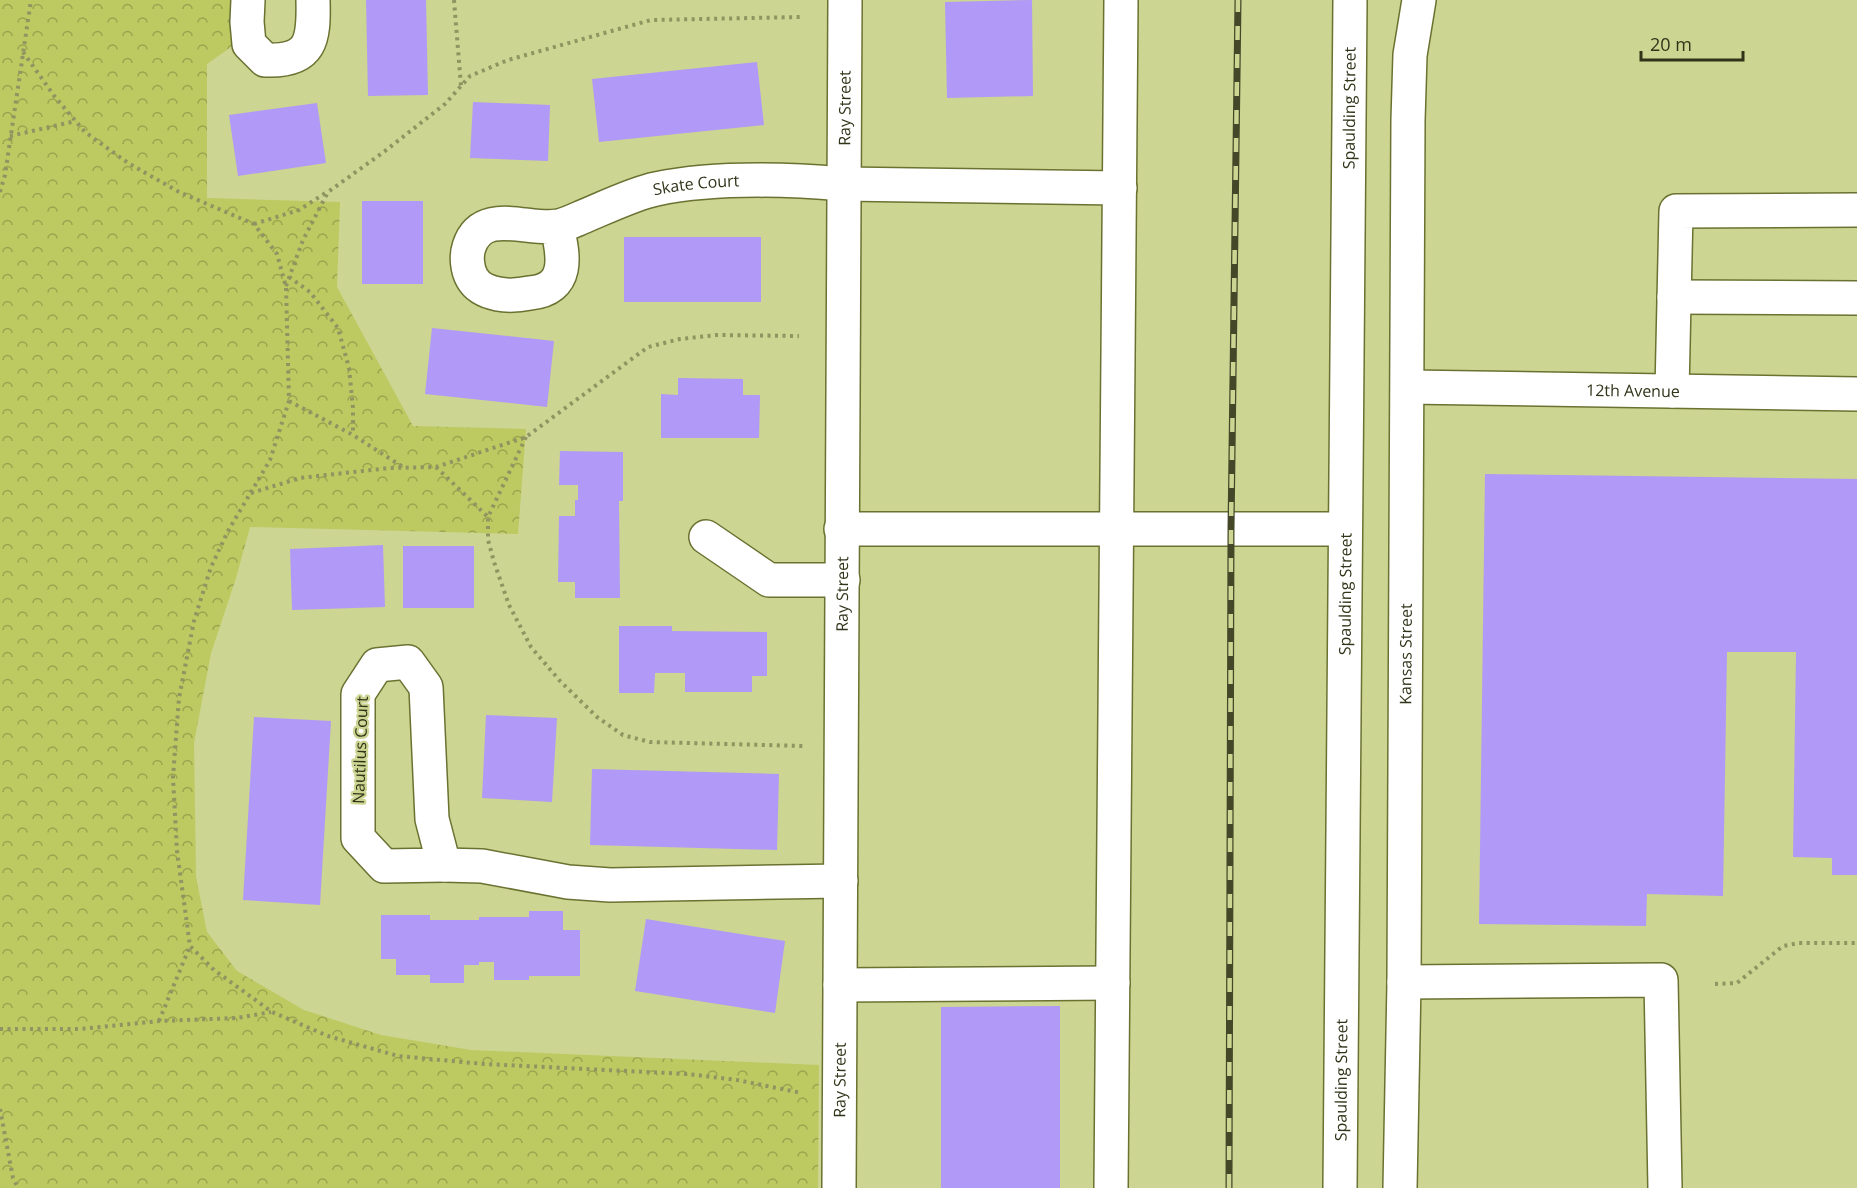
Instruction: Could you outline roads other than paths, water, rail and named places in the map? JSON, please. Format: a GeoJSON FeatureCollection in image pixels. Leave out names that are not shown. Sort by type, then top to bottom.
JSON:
{"type":"FeatureCollection","features":[{"type":"Feature","properties":{"kind":"street"},"geometry":{"type":"LineString","coordinates":[[248,0],[249,44],[265,60],[280,61],[300,53],[311,41],[314,25],[313,0]]}},
{"type":"Feature","properties":{"kind":"street","name":"Ray Street"},"geometry":{"type":"LineString","coordinates":[[839,1188],[843,184],[846,0]]}},
{"type":"Feature","properties":{"kind":"street"},"geometry":{"type":"LineString","coordinates":[[1111,1188],[1121,0]]}},
{"type":"Feature","properties":{"kind":"street","name":"Spaulding Street"},"geometry":{"type":"LineString","coordinates":[[1340,1188],[1350,0]]}},
{"type":"Feature","properties":{"kind":"street","name":"Kansas Street"},"geometry":{"type":"LineString","coordinates":[[1400,1188],[1404,982],[1408,120],[1410,55],[1419,0]]}},
{"type":"Feature","properties":{"kind":"street","name":"Skate Court"},"geometry":{"type":"LineString","coordinates":[[557,227],[655,189],[722,181],[803,180],[843,184],[1120,188]]}},
{"type":"Feature","properties":{"kind":"street"},"geometry":{"type":"LineString","coordinates":[[1672,391],[1676,211],[1857,210]]}},
{"type":"Feature","properties":{"kind":"street"},"geometry":{"type":"LineString","coordinates":[[1674,297],[1857,298]]}},
{"type":"Feature","properties":{"kind":"street","name":"12th Avenue"},"geometry":{"type":"LineString","coordinates":[[1408,387],[1857,394]]}},
{"type":"Feature","properties":{"kind":"street"},"geometry":{"type":"LineString","coordinates":[[841,529],[1345,529]]}},
{"type":"Feature","properties":{"kind":"street"},"geometry":{"type":"LineString","coordinates":[[706,537],[769,580],[843,580]]}},
{"type":"Feature","properties":{"kind":"street","name":"Nautilus Court"},"geometry":{"type":"LineString","coordinates":[[444,865],[432,819],[426,687],[408,662],[377,665],[358,693],[358,838],[384,866],[482,866],[568,882],[610,885],[841,881]]}},
{"type":"Feature","properties":{"kind":"street"},"geometry":{"type":"LineString","coordinates":[[1404,982],[1661,980],[1665,1188]]}},
{"type":"Feature","properties":{"kind":"street"},"geometry":{"type":"LineString","coordinates":[[840,985],[1113,983]]}},
{"type":"Feature","properties":{"kind":"railway"},"geometry":{"type":"LineString","coordinates":[[1229,1188],[1231,529],[1238,0]]}}]}
